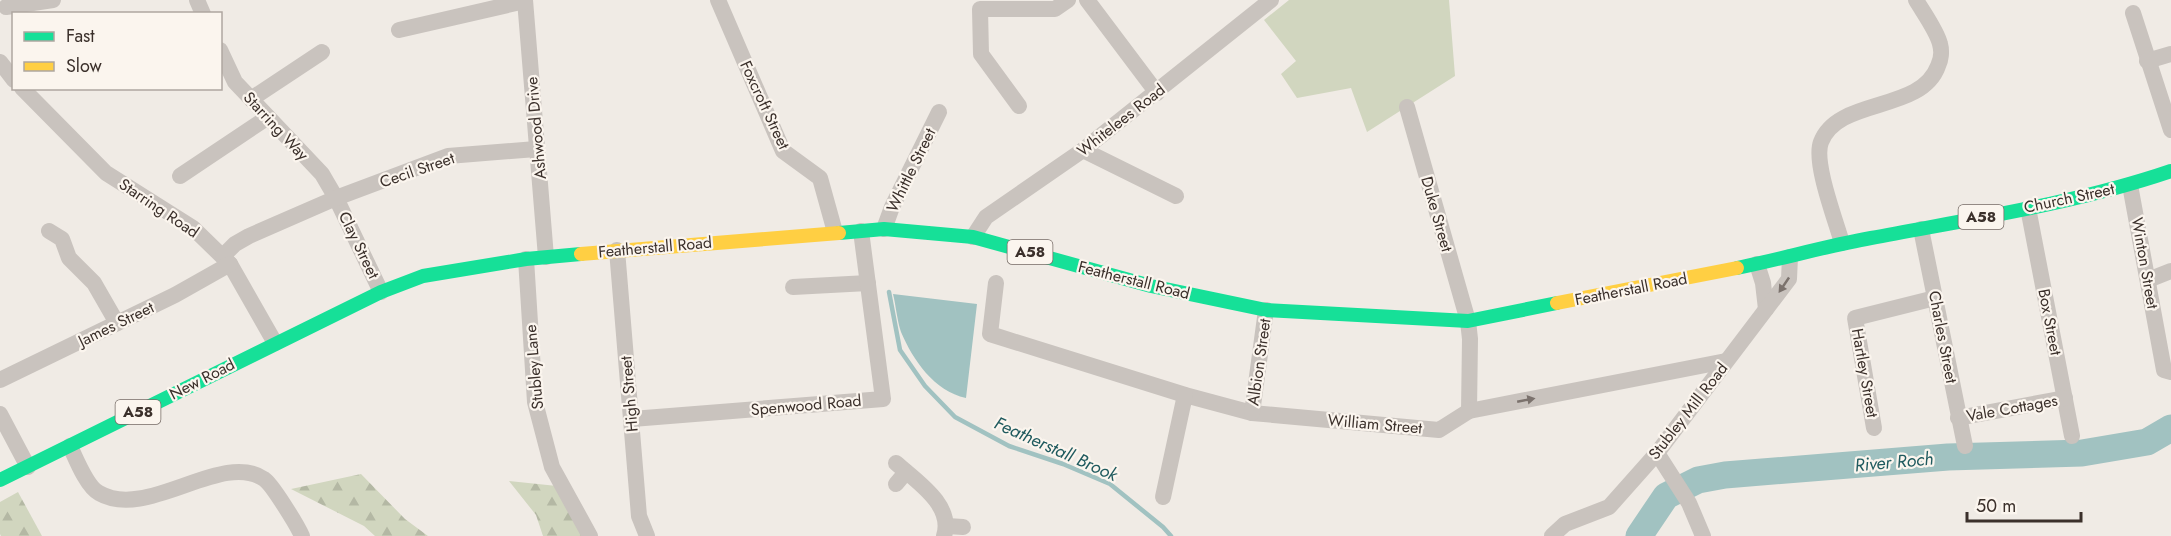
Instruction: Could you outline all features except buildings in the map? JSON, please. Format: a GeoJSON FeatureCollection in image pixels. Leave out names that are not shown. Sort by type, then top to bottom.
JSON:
{"type":"FeatureCollection","features":[{"type":"Feature","properties":{"kind":"highway","name":"Church Street"},"geometry":{"type":"LineString","coordinates":[[1790,257],[1842,243],[2028,208],[2130,185],[2171,171]]}},
{"type":"Feature","properties":{"kind":"highway","name":"Featherstall Road"},"geometry":{"type":"LineString","coordinates":[[275,343],[381,292],[423,276],[526,259],[835,232],[884,230],[973,237],[1151,286],[1266,310],[1468,321],[1790,257]]}},
{"type":"Feature","properties":{"kind":"highway","name":"New Road"},"geometry":{"type":"LineString","coordinates":[[0,480],[275,343]]}},
{"type":"Feature","properties":{"kind":"street"},"geometry":{"type":"LineString","coordinates":[[6,7],[53,0]]}},
{"type":"Feature","properties":{"kind":"street"},"geometry":{"type":"LineString","coordinates":[[399,30],[525,0]]}},
{"type":"Feature","properties":{"kind":"street","name":"Ashwood Drive"},"geometry":{"type":"LineString","coordinates":[[525,0],[546,257]]}},
{"type":"Feature","properties":{"kind":"street","name":"Foxcroft Street"},"geometry":{"type":"LineString","coordinates":[[718,0],[783,151],[820,178],[835,232]]}},
{"type":"Feature","properties":{"kind":"street"},"geometry":{"type":"LineString","coordinates":[[1019,106],[981,54],[980,9],[1055,9],[1068,0]]}},
{"type":"Feature","properties":{"kind":"street"},"geometry":{"type":"LineString","coordinates":[[1086,0],[1157,93]]}},
{"type":"Feature","properties":{"kind":"street","name":"Whitelees Road"},"geometry":{"type":"LineString","coordinates":[[973,237],[986,217],[1083,150],[1271,0]]}},
{"type":"Feature","properties":{"kind":"street"},"geometry":{"type":"LineString","coordinates":[[1842,243],[1818,159],[1820,143],[1829,128],[1846,118],[1924,88],[1935,75],[1941,59],[1940,44],[1916,0]]}},
{"type":"Feature","properties":{"kind":"street"},"geometry":{"type":"LineString","coordinates":[[2133,13],[2171,130]]}},
{"type":"Feature","properties":{"kind":"street"},"geometry":{"type":"LineString","coordinates":[[251,99],[322,52]]}},
{"type":"Feature","properties":{"kind":"street","name":"Starring Way"},"geometry":{"type":"LineString","coordinates":[[222,54],[236,82],[322,174],[336,198]]}},
{"type":"Feature","properties":{"kind":"street"},"geometry":{"type":"LineString","coordinates":[[2147,61],[2171,54]]}},
{"type":"Feature","properties":{"kind":"street"},"geometry":{"type":"LineString","coordinates":[[0,62],[12,77]]}},
{"type":"Feature","properties":{"kind":"street","name":"Starring Road"},"geometry":{"type":"LineString","coordinates":[[24,90],[106,173],[193,228],[227,260],[275,343]]}},
{"type":"Feature","properties":{"kind":"street","name":"Duke Street"},"geometry":{"type":"LineString","coordinates":[[1407,106],[1468,321],[1469,411]]}},
{"type":"Feature","properties":{"kind":"street","name":"Whittle Street"},"geometry":{"type":"LineString","coordinates":[[884,230],[892,207],[939,112]]}},
{"type":"Feature","properties":{"kind":"street"},"geometry":{"type":"LineString","coordinates":[[180,176],[268,117]]}},
{"type":"Feature","properties":{"kind":"street","name":"Cecil Street"},"geometry":{"type":"LineString","coordinates":[[227,260],[235,244],[249,236],[336,198],[448,156],[536,149]]}},
{"type":"Feature","properties":{"kind":"street"},"geometry":{"type":"LineString","coordinates":[[1083,150],[1176,196]]}},
{"type":"Feature","properties":{"kind":"street","name":"Winton Street"},"geometry":{"type":"LineString","coordinates":[[2130,185],[2164,370],[2171,372]]}},
{"type":"Feature","properties":{"kind":"street","name":"Clay Street"},"geometry":{"type":"LineString","coordinates":[[336,198],[381,292]]}},
{"type":"Feature","properties":{"kind":"street","name":"Box Street"},"geometry":{"type":"LineString","coordinates":[[2028,208],[2072,436]]}},
{"type":"Feature","properties":{"kind":"street","name":"Charles Street"},"geometry":{"type":"LineString","coordinates":[[1921,229],[1965,446]]}},
{"type":"Feature","properties":{"kind":"street"},"geometry":{"type":"LineString","coordinates":[[49,231],[62,239],[69,258],[94,283],[117,323]]}},
{"type":"Feature","properties":{"kind":"street","name":"Spenwood Road"},"geometry":{"type":"LineString","coordinates":[[632,419],[883,399],[861,231]]}},
{"type":"Feature","properties":{"kind":"street","name":"High Street"},"geometry":{"type":"LineString","coordinates":[[617,250],[639,516],[648,536]]}},
{"type":"Feature","properties":{"kind":"street","name":"Stubley Mill Road"},"geometry":{"type":"LineString","coordinates":[[1552,536],[1565,524],[1609,507],[1658,453],[1789,279],[1790,257]]}},
{"type":"Feature","properties":{"kind":"street","name":"Stubley Lane"},"geometry":{"type":"LineString","coordinates":[[526,259],[535,402],[552,467],[590,536]]}},
{"type":"Feature","properties":{"kind":"street","name":"James Street"},"geometry":{"type":"LineString","coordinates":[[0,380],[175,295],[227,260]]}},
{"type":"Feature","properties":{"kind":"street"},"geometry":{"type":"LineString","coordinates":[[1757,264],[1763,282],[1766,309]]}},
{"type":"Feature","properties":{"kind":"street"},"geometry":{"type":"LineString","coordinates":[[2148,280],[2171,271]]}},
{"type":"Feature","properties":{"kind":"street"},"geometry":{"type":"LineString","coordinates":[[793,287],[868,282]]}},
{"type":"Feature","properties":{"kind":"street","name":"William Street"},"geometry":{"type":"LineString","coordinates":[[996,283],[990,334],[1185,395],[1252,413],[1439,430],[1469,411],[1726,361]]}},
{"type":"Feature","properties":{"kind":"street","name":"Hartley Street"},"geometry":{"type":"LineString","coordinates":[[1874,428],[1855,318],[1935,298]]}},
{"type":"Feature","properties":{"kind":"street","name":"Albion Street"},"geometry":{"type":"LineString","coordinates":[[1252,413],[1266,310]]}},
{"type":"Feature","properties":{"kind":"street"},"geometry":{"type":"LineString","coordinates":[[1163,497],[1185,395]]}},
{"type":"Feature","properties":{"kind":"street","name":"Vale Cottages"},"geometry":{"type":"LineString","coordinates":[[1958,418],[2065,398]]}},
{"type":"Feature","properties":{"kind":"street"},"geometry":{"type":"LineString","coordinates":[[0,414],[28,467]]}},
{"type":"Feature","properties":{"kind":"street"},"geometry":{"type":"LineString","coordinates":[[70,446],[81,470],[97,493],[113,499],[140,498],[171,491],[223,473],[244,471],[265,479],[303,536]]}},
{"type":"Feature","properties":{"kind":"street"},"geometry":{"type":"LineString","coordinates":[[1658,453],[1689,503],[1703,536]]}},
{"type":"Feature","properties":{"kind":"street"},"geometry":{"type":"LineString","coordinates":[[899,473],[932,496],[951,530]]}},
{"type":"Feature","properties":{"kind":"green space"},"geometry":{"type":"Polygon","coordinates":[[[1289,0],[1449,0],[1455,76],[1367,132],[1351,88],[1297,98],[1281,74],[1296,61],[1264,20],[1289,0]]]}},
{"type":"Feature","properties":{"kind":"green space"},"geometry":{"type":"Polygon","coordinates":[[[361,474],[405,519],[428,536],[375,536],[364,526],[291,489],[361,474]]]}},
{"type":"Feature","properties":{"kind":"green space"},"geometry":{"type":"Polygon","coordinates":[[[509,481],[557,486],[584,536],[543,536],[536,515],[509,481]]]}},
{"type":"Feature","properties":{"kind":"green space"},"geometry":{"type":"Polygon","coordinates":[[[18,492],[42,536],[1,536],[0,502],[18,492]]]}},
{"type":"Feature","properties":{"kind":"water"},"geometry":{"type":"Polygon","coordinates":[[[893,294],[977,304],[966,398],[944,389],[918,363],[901,332],[893,294]]]}},
{"type":"Feature","properties":{"kind":"waterway","name":"Featherstall Brook"},"geometry":{"type":"LineString","coordinates":[[889,292],[900,350],[925,386],[955,417],[1009,446],[1063,464],[1110,484],[1171,536]]}},
{"type":"Feature","properties":{"kind":"waterway","name":"River Roch"},"geometry":{"type":"LineString","coordinates":[[1639,536],[1666,496],[1698,480],[1725,475],[1948,457],[2082,453],[2147,442],[2171,428]]}},
{"type":"Feature","properties":{"kind":"traffic: fast"},"geometry":{"type":"LineString","coordinates":[[1737,268],[1854,241],[2060,202],[2171,171]]}},
{"type":"Feature","properties":{"kind":"traffic: fast"},"geometry":{"type":"LineString","coordinates":[[839,233],[884,229],[973,237],[1151,286],[1266,310],[1468,321],[1557,303]]}},
{"type":"Feature","properties":{"kind":"traffic: fast"},"geometry":{"type":"LineString","coordinates":[[0,480],[381,292],[423,276],[526,259],[581,254]]}},
{"type":"Feature","properties":{"kind":"traffic: slow"},"geometry":{"type":"LineString","coordinates":[[581,254],[839,233]]}},
{"type":"Feature","properties":{"kind":"traffic: slow"},"geometry":{"type":"LineString","coordinates":[[1557,303],[1737,268]]}}]}
